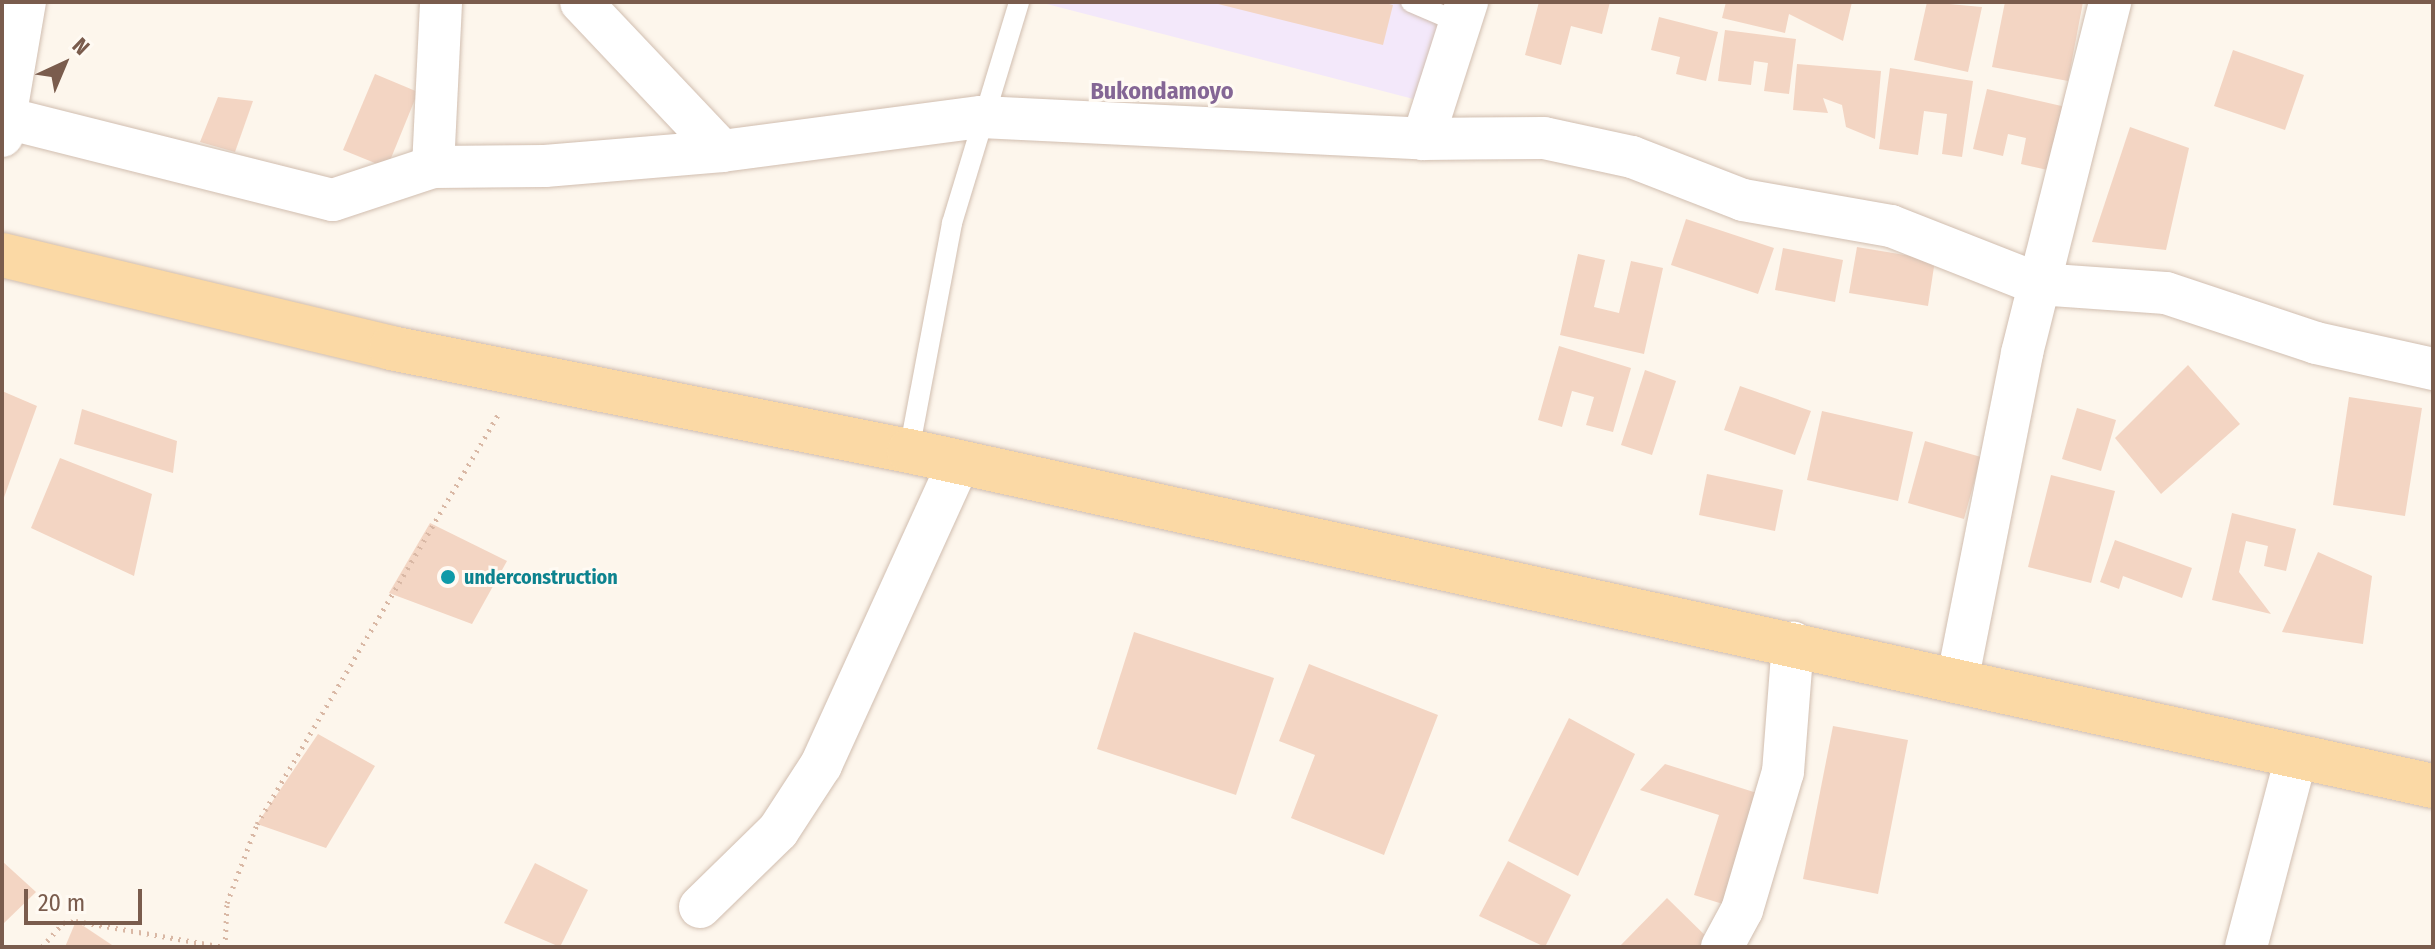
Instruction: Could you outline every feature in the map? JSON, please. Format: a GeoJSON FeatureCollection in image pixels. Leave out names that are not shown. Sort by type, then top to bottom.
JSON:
{"type":"FeatureCollection","features":[{"type":"Feature","properties":{"kind":"main road"},"geometry":{"type":"LineString","coordinates":[[2,255],[391,348],[909,451],[1958,677],[2296,758],[2433,786]]}},
{"type":"Feature","properties":{"kind":"street"},"geometry":{"type":"LineString","coordinates":[[25,2],[4,124],[333,200],[433,167],[545,166],[722,151],[981,117],[1423,139],[1544,138],[1618,154],[1743,200],[1891,226],[2038,284],[2166,293],[2302,339],[2433,369]]}},
{"type":"Feature","properties":{"kind":"street"},"geometry":{"type":"LineString","coordinates":[[433,167],[441,2]]}},
{"type":"Feature","properties":{"kind":"street"},"geometry":{"type":"LineString","coordinates":[[581,2],[722,151]]}},
{"type":"Feature","properties":{"kind":"street"},"geometry":{"type":"LineString","coordinates":[[1958,677],[2038,284],[2110,2]]}},
{"type":"Feature","properties":{"kind":"street"},"geometry":{"type":"LineString","coordinates":[[1423,139],[1462,12]]}},
{"type":"Feature","properties":{"kind":"street"},"geometry":{"type":"LineString","coordinates":[[700,907],[778,831],[821,765],[958,464]]}},
{"type":"Feature","properties":{"kind":"street"},"geometry":{"type":"LineString","coordinates":[[1722,947],[1742,910],[1783,772],[1793,642]]}},
{"type":"Feature","properties":{"kind":"street"},"geometry":{"type":"LineString","coordinates":[[2246,947],[2296,758]]}},
{"type":"Feature","properties":{"kind":"lane"},"geometry":{"type":"LineString","coordinates":[[909,451],[952,223],[981,117],[1019,2]]}},
{"type":"Feature","properties":{"kind":"lane"},"geometry":{"type":"LineString","coordinates":[[1411,2],[1462,12]]}},
{"type":"Feature","properties":{"kind":"path"},"geometry":{"type":"LineString","coordinates":[[42,947],[63,923],[76,921],[224,947],[227,903],[257,824],[424,532],[524,373]]}},
{"type":"Feature","properties":{"kind":"shaded area"},"geometry":{"type":"Polygon","coordinates":[[[1039,2],[1450,2],[1425,102],[1039,2]]]}},
{"type":"Feature","properties":{"kind":"building"},"geometry":{"type":"Polygon","coordinates":[[[1381,2],[1393,5],[1383,45],[1214,3],[1381,2]]]}},
{"type":"Feature","properties":{"kind":"building"},"geometry":{"type":"Polygon","coordinates":[[[1539,2],[1610,2],[1602,34],[1571,26],[1561,65],[1525,55],[1539,2]]]}},
{"type":"Feature","properties":{"kind":"building"},"geometry":{"type":"Polygon","coordinates":[[[1726,2],[1852,2],[1843,41],[1789,14],[1785,33],[1722,18],[1726,2]]]}},
{"type":"Feature","properties":{"kind":"building"},"geometry":{"type":"Polygon","coordinates":[[[1927,2],[1982,7],[1968,72],[1914,60],[1927,2]]]}},
{"type":"Feature","properties":{"kind":"building"},"geometry":{"type":"Polygon","coordinates":[[[2005,2],[2083,2],[2068,81],[1992,67],[2005,2]]]}},
{"type":"Feature","properties":{"kind":"building"},"geometry":{"type":"Polygon","coordinates":[[[1659,17],[1718,32],[1706,81],[1676,74],[1680,57],[1651,50],[1659,17]]]}},
{"type":"Feature","properties":{"kind":"building"},"geometry":{"type":"Polygon","coordinates":[[[1725,30],[1796,39],[1789,94],[1764,91],[1768,63],[1754,61],[1751,85],[1718,81],[1725,30]]]}},
{"type":"Feature","properties":{"kind":"building"},"geometry":{"type":"Polygon","coordinates":[[[2233,50],[2304,75],[2285,130],[2214,106],[2233,50]]]}},
{"type":"Feature","properties":{"kind":"building"},"geometry":{"type":"Polygon","coordinates":[[[1797,64],[1881,71],[1875,139],[1846,127],[1842,105],[1823,98],[1828,113],[1793,110],[1797,64]]]}},
{"type":"Feature","properties":{"kind":"building"},"geometry":{"type":"Polygon","coordinates":[[[1890,68],[1973,81],[1962,157],[1942,154],[1947,114],[1924,111],[1918,155],[1879,149],[1890,68]]]}},
{"type":"Feature","properties":{"kind":"building"},"geometry":{"type":"Polygon","coordinates":[[[375,74],[418,92],[387,168],[343,150],[375,74]]]}},
{"type":"Feature","properties":{"kind":"building"},"geometry":{"type":"Polygon","coordinates":[[[1987,89],[2066,107],[2052,171],[2021,164],[2026,138],[2008,134],[2003,156],[1973,149],[1987,89]]]}},
{"type":"Feature","properties":{"kind":"building"},"geometry":{"type":"Polygon","coordinates":[[[218,97],[253,101],[235,152],[200,142],[218,97]]]}},
{"type":"Feature","properties":{"kind":"building"},"geometry":{"type":"Polygon","coordinates":[[[2130,127],[2189,148],[2166,250],[2092,242],[2130,127]]]}},
{"type":"Feature","properties":{"kind":"building"},"geometry":{"type":"Polygon","coordinates":[[[1686,219],[1774,248],[1758,294],[1671,265],[1686,219]]]}},
{"type":"Feature","properties":{"kind":"building"},"geometry":{"type":"Polygon","coordinates":[[[1857,247],[1935,260],[1928,306],[1849,293],[1857,247]]]}},
{"type":"Feature","properties":{"kind":"building"},"geometry":{"type":"Polygon","coordinates":[[[1783,248],[1843,260],[1835,302],[1775,290],[1783,248]]]}},
{"type":"Feature","properties":{"kind":"building"},"geometry":{"type":"Polygon","coordinates":[[[1578,254],[1605,260],[1594,307],[1619,313],[1631,261],[1663,268],[1644,354],[1560,335],[1578,254]]]}},
{"type":"Feature","properties":{"kind":"building"},"geometry":{"type":"Polygon","coordinates":[[[1559,346],[1631,368],[1613,432],[1586,425],[1594,397],[1572,391],[1562,427],[1538,420],[1559,346]]]}},
{"type":"Feature","properties":{"kind":"building"},"geometry":{"type":"Polygon","coordinates":[[[2188,365],[2240,424],[2161,494],[2115,438],[2188,365]]]}},
{"type":"Feature","properties":{"kind":"building"},"geometry":{"type":"Polygon","coordinates":[[[1645,370],[1676,381],[1652,455],[1621,445],[1645,370]]]}},
{"type":"Feature","properties":{"kind":"building"},"geometry":{"type":"Polygon","coordinates":[[[1740,386],[1811,411],[1795,455],[1724,430],[1740,386]]]}},
{"type":"Feature","properties":{"kind":"building"},"geometry":{"type":"Polygon","coordinates":[[[2,391],[37,406],[2,503],[2,391]]]}},
{"type":"Feature","properties":{"kind":"building"},"geometry":{"type":"Polygon","coordinates":[[[2349,397],[2422,408],[2405,516],[2333,505],[2349,397]]]}},
{"type":"Feature","properties":{"kind":"building"},"geometry":{"type":"Polygon","coordinates":[[[2077,408],[2116,420],[2101,471],[2062,459],[2077,408]]]}},
{"type":"Feature","properties":{"kind":"building"},"geometry":{"type":"Polygon","coordinates":[[[82,409],[177,441],[173,473],[74,444],[82,409]]]}},
{"type":"Feature","properties":{"kind":"building"},"geometry":{"type":"Polygon","coordinates":[[[1822,411],[1913,432],[1898,501],[1807,480],[1822,411]]]}},
{"type":"Feature","properties":{"kind":"building"},"geometry":{"type":"Polygon","coordinates":[[[1925,441],[1981,457],[1964,519],[1908,503],[1925,441]]]}},
{"type":"Feature","properties":{"kind":"building"},"geometry":{"type":"Polygon","coordinates":[[[60,458],[152,494],[134,576],[31,528],[60,458]]]}},
{"type":"Feature","properties":{"kind":"building"},"geometry":{"type":"Polygon","coordinates":[[[1707,474],[1783,490],[1775,531],[1699,515],[1707,474]]]}},
{"type":"Feature","properties":{"kind":"building"},"geometry":{"type":"Polygon","coordinates":[[[2051,475],[2115,491],[2091,583],[2028,567],[2051,475]]]}},
{"type":"Feature","properties":{"kind":"building"},"geometry":{"type":"Polygon","coordinates":[[[2232,513],[2296,529],[2286,571],[2264,566],[2268,546],[2246,541],[2239,572],[2271,614],[2212,600],[2232,513]]]}},
{"type":"Feature","properties":{"kind":"building","name":"underconstruction"},"geometry":{"type":"Polygon","coordinates":[[[430,523],[507,561],[472,624],[389,593],[430,523]]]}},
{"type":"Feature","properties":{"kind":"building"},"geometry":{"type":"Polygon","coordinates":[[[2115,540],[2192,568],[2182,598],[2123,576],[2119,589],[2100,582],[2115,540]]]}},
{"type":"Feature","properties":{"kind":"building"},"geometry":{"type":"Polygon","coordinates":[[[2318,552],[2372,576],[2363,644],[2282,632],[2318,552]]]}},
{"type":"Feature","properties":{"kind":"building"},"geometry":{"type":"Polygon","coordinates":[[[1134,632],[1274,678],[1236,795],[1097,749],[1134,632]]]}},
{"type":"Feature","properties":{"kind":"building"},"geometry":{"type":"Polygon","coordinates":[[[1309,664],[1438,715],[1384,855],[1291,818],[1315,755],[1279,741],[1309,664]]]}},
{"type":"Feature","properties":{"kind":"building"},"geometry":{"type":"Polygon","coordinates":[[[1569,718],[1635,754],[1578,876],[1508,841],[1569,718]]]}},
{"type":"Feature","properties":{"kind":"building"},"geometry":{"type":"Polygon","coordinates":[[[1833,726],[1908,740],[1878,894],[1803,879],[1833,726]]]}},
{"type":"Feature","properties":{"kind":"building"},"geometry":{"type":"Polygon","coordinates":[[[318,734],[375,766],[326,848],[257,824],[318,734]]]}},
{"type":"Feature","properties":{"kind":"building"},"geometry":{"type":"Polygon","coordinates":[[[1665,764],[1776,799],[1742,910],[1694,895],[1719,815],[1640,790],[1665,764]]]}},
{"type":"Feature","properties":{"kind":"building"},"geometry":{"type":"Polygon","coordinates":[[[2,861],[36,892],[2,925],[2,861]]]}},
{"type":"Feature","properties":{"kind":"building"},"geometry":{"type":"Polygon","coordinates":[[[1508,861],[1571,895],[1545,947],[1479,916],[1508,861]]]}},
{"type":"Feature","properties":{"kind":"building"},"geometry":{"type":"Polygon","coordinates":[[[535,863],[588,890],[560,947],[504,923],[535,863]]]}},
{"type":"Feature","properties":{"kind":"building"},"geometry":{"type":"Polygon","coordinates":[[[1667,898],[1717,947],[1619,947],[1667,898]]]}},
{"type":"Feature","properties":{"kind":"building"},"geometry":{"type":"Polygon","coordinates":[[[76,921],[115,947],[65,947],[76,921]]]}},
{"type":"Feature","properties":{"kind":"place","name":"underconstruction"},"geometry":{"type":"Point","coordinates":[448,577]}},
{"type":"Feature","properties":{"kind":"district","name":"Bukondamoyo"},"geometry":{"type":"Point","coordinates":[1162,92]}}]}
